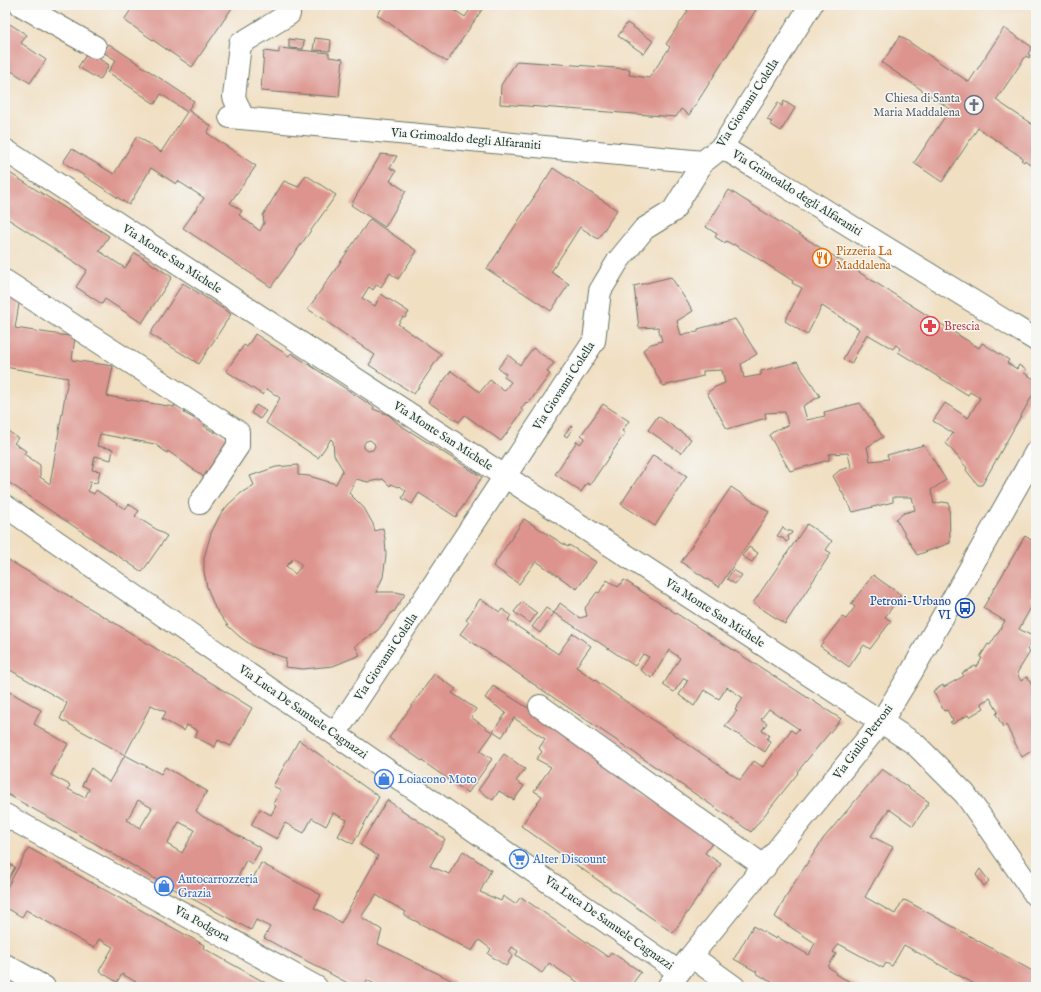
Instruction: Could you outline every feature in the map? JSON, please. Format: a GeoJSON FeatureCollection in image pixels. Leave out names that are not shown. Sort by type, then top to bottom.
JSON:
{"type":"FeatureCollection","features":[{"type":"Feature","properties":{"kind":"street"},"geometry":{"type":"LineString","coordinates":[[21,5],[95,47]]}},
{"type":"Feature","properties":{"kind":"street","name":"Via Giovanni Colella"},"geometry":{"type":"LineString","coordinates":[[335,734],[594,341],[600,291],[618,261],[644,229],[673,211],[703,162],[722,147],[811,5]]}},
{"type":"Feature","properties":{"kind":"street","name":"Via Grimoaldo degli Alfaraniti"},"geometry":{"type":"LineString","coordinates":[[289,14],[240,44],[234,97],[237,118],[703,162]]}},
{"type":"Feature","properties":{"kind":"street","name":"Via Grimoaldo degli Alfaraniti"},"geometry":{"type":"LineString","coordinates":[[722,147],[1036,340]]}},
{"type":"Feature","properties":{"kind":"street","name":"Via Monte San Michele"},"geometry":{"type":"LineString","coordinates":[[5,150],[915,744],[965,794],[1036,896]]}},
{"type":"Feature","properties":{"kind":"street"},"geometry":{"type":"LineString","coordinates":[[5,281],[238,432],[238,446],[200,503]]}},
{"type":"Feature","properties":{"kind":"street","name":"Via Giulio Petroni"},"geometry":{"type":"LineString","coordinates":[[680,971],[881,722],[911,673],[1036,452]]}},
{"type":"Feature","properties":{"kind":"street","name":"Via Luca De Samuele Cagnazzi"},"geometry":{"type":"LineString","coordinates":[[5,506],[680,971],[734,987]]}},
{"type":"Feature","properties":{"kind":"street"},"geometry":{"type":"LineString","coordinates":[[540,706],[765,866]]}},
{"type":"Feature","properties":{"kind":"street","name":"Via Podgora"},"geometry":{"type":"LineString","coordinates":[[5,814],[316,987]]}},
{"type":"Feature","properties":{"kind":"street"},"geometry":{"type":"LineString","coordinates":[[5,965],[44,987]]}},
{"type":"Feature","properties":{"kind":"building"},"geometry":{"type":"Polygon","coordinates":[[[134,5],[234,5],[192,67],[124,20],[134,5]]]}},
{"type":"Feature","properties":{"kind":"building"},"geometry":{"type":"Polygon","coordinates":[[[384,5],[447,5],[465,17],[473,5],[485,5],[447,62],[377,15],[384,5]]]}},
{"type":"Feature","properties":{"kind":"building"},"geometry":{"type":"Polygon","coordinates":[[[535,5],[545,5],[542,9],[535,5]]]}},
{"type":"Feature","properties":{"kind":"building"},"geometry":{"type":"Polygon","coordinates":[[[680,5],[759,5],[689,115],[681,109],[676,117],[500,104],[501,85],[517,61],[630,69],[629,75],[649,78],[670,47],[666,44],[688,11],[680,5]]]}},
{"type":"Feature","properties":{"kind":"building"},"geometry":{"type":"Polygon","coordinates":[[[5,21],[27,35],[21,43],[46,60],[30,83],[5,67],[5,21]]]}},
{"type":"Feature","properties":{"kind":"building"},"geometry":{"type":"Polygon","coordinates":[[[627,23],[653,41],[644,54],[618,36],[627,23]]]}},
{"type":"Feature","properties":{"kind":"building","name":"Chiesa di Santa Maria Maddalena"},"geometry":{"type":"Polygon","coordinates":[[[1004,28],[1032,47],[1028,54],[1030,55],[1029,58],[1026,56],[996,100],[1036,127],[1036,170],[1025,160],[1024,162],[1021,160],[1023,158],[978,128],[942,182],[914,163],[950,109],[882,63],[900,36],[969,82],[1004,28]]]}},
{"type":"Feature","properties":{"kind":"building"},"geometry":{"type":"Polygon","coordinates":[[[315,38],[331,40],[330,51],[313,50],[315,38]]]}},
{"type":"Feature","properties":{"kind":"building"},"geometry":{"type":"Polygon","coordinates":[[[289,39],[304,41],[303,49],[289,48],[289,39]]]}},
{"type":"Feature","properties":{"kind":"building"},"geometry":{"type":"Polygon","coordinates":[[[109,44],[194,101],[188,110],[211,126],[207,133],[256,166],[230,203],[242,211],[239,215],[260,231],[264,223],[263,215],[284,181],[298,187],[306,175],[336,195],[271,287],[183,228],[204,198],[178,181],[176,184],[151,168],[129,205],[63,162],[72,149],[114,174],[137,136],[161,152],[187,112],[161,94],[155,104],[108,72],[116,60],[103,52],[109,44]]]}},
{"type":"Feature","properties":{"kind":"building"},"geometry":{"type":"Polygon","coordinates":[[[279,48],[329,53],[329,57],[343,59],[339,97],[261,91],[264,51],[279,53],[279,48]]]}},
{"type":"Feature","properties":{"kind":"building"},"geometry":{"type":"Polygon","coordinates":[[[88,52],[109,65],[100,80],[78,67],[88,52]]]}},
{"type":"Feature","properties":{"kind":"building"},"geometry":{"type":"Polygon","coordinates":[[[784,101],[795,108],[781,131],[770,124],[772,122],[767,120],[778,103],[782,106],[784,101]]]}},
{"type":"Feature","properties":{"kind":"building"},"geometry":{"type":"Polygon","coordinates":[[[381,154],[397,156],[390,168],[396,171],[390,181],[406,191],[385,227],[351,205],[381,154]]]}},
{"type":"Feature","properties":{"kind":"building"},"geometry":{"type":"Polygon","coordinates":[[[553,168],[617,210],[598,239],[580,227],[551,272],[569,284],[551,311],[487,269],[553,168]]]}},
{"type":"Feature","properties":{"kind":"building"},"geometry":{"type":"Polygon","coordinates":[[[5,170],[109,236],[99,251],[125,268],[135,253],[172,277],[142,323],[105,299],[102,304],[76,287],[87,270],[5,217],[5,170]]]}},
{"type":"Feature","properties":{"kind":"building"},"geometry":{"type":"Polygon","coordinates":[[[729,190],[979,348],[982,343],[1009,360],[1007,363],[1017,369],[1019,365],[1026,370],[1024,373],[1034,379],[1036,375],[1036,389],[982,485],[978,485],[966,470],[967,468],[946,443],[953,433],[933,421],[945,403],[968,418],[980,398],[970,392],[968,395],[898,352],[900,348],[896,345],[893,349],[867,334],[851,364],[843,359],[859,329],[822,306],[807,335],[785,321],[802,288],[792,283],[793,281],[754,256],[733,244],[726,241],[725,243],[715,237],[717,234],[706,227],[729,190]]]}},
{"type":"Feature","properties":{"kind":"building"},"geometry":{"type":"Polygon","coordinates":[[[370,219],[417,251],[398,279],[390,273],[381,287],[377,284],[373,290],[369,287],[362,298],[375,306],[381,294],[409,312],[398,324],[441,354],[414,394],[369,365],[375,355],[308,309],[370,219]]]}},
{"type":"Feature","properties":{"kind":"building"},"geometry":{"type":"Polygon","coordinates":[[[671,277],[693,311],[677,321],[681,335],[698,332],[698,329],[735,319],[757,354],[741,364],[744,378],[761,375],[761,371],[797,362],[820,396],[803,406],[807,420],[825,416],[824,412],[860,403],[883,437],[867,447],[870,461],[889,459],[887,455],[924,445],[946,480],[931,490],[934,504],[942,502],[949,503],[950,543],[917,555],[896,519],[904,513],[915,510],[912,497],[893,497],[893,502],[853,512],[833,476],[840,470],[851,467],[848,453],[829,454],[829,460],[790,471],[769,435],[777,429],[788,426],[785,412],[765,413],[766,418],[727,429],[707,393],[715,387],[725,383],[722,370],[703,371],[703,376],[663,386],[643,350],[651,344],[662,341],[658,327],[639,328],[634,286],[671,277]]]}},
{"type":"Feature","properties":{"kind":"building"},"geometry":{"type":"Polygon","coordinates":[[[183,283],[231,314],[199,364],[150,334],[183,283]]]}},
{"type":"Feature","properties":{"kind":"building"},"geometry":{"type":"Polygon","coordinates":[[[5,295],[20,298],[15,328],[75,337],[72,360],[113,366],[107,396],[174,407],[175,405],[178,406],[185,411],[184,413],[195,419],[197,415],[207,422],[204,426],[215,433],[216,431],[230,440],[204,477],[168,451],[167,453],[155,444],[100,434],[97,446],[113,449],[111,460],[95,456],[92,470],[100,471],[97,483],[90,482],[88,491],[94,494],[96,490],[125,509],[129,504],[139,511],[135,516],[167,536],[142,572],[5,480],[5,429],[18,438],[14,443],[26,451],[24,454],[40,465],[40,477],[50,484],[68,378],[5,367],[5,295]]]}},
{"type":"Feature","properties":{"kind":"building"},"geometry":{"type":"Polygon","coordinates":[[[255,334],[289,356],[291,353],[374,407],[373,409],[389,415],[400,425],[482,477],[456,517],[419,493],[412,504],[402,498],[406,491],[400,486],[391,484],[390,486],[383,479],[368,482],[356,479],[349,493],[364,508],[373,524],[375,531],[383,528],[385,539],[386,555],[383,577],[376,592],[396,592],[405,594],[394,612],[393,611],[378,630],[355,646],[360,655],[333,666],[303,669],[285,667],[286,658],[254,647],[228,626],[215,608],[207,587],[204,572],[204,558],[211,533],[220,515],[228,505],[241,493],[254,485],[250,476],[276,467],[298,465],[298,475],[309,476],[336,484],[343,470],[334,455],[333,441],[331,439],[318,458],[266,423],[280,398],[267,389],[263,395],[226,371],[244,345],[247,347],[255,334]],[[370,440],[366,441],[364,444],[364,448],[368,451],[373,450],[375,446],[370,440]],[[294,558],[286,566],[295,574],[302,565],[294,558]]]}},
{"type":"Feature","properties":{"kind":"building"},"geometry":{"type":"Polygon","coordinates":[[[533,348],[554,363],[547,372],[550,374],[528,404],[526,402],[521,409],[523,411],[501,441],[465,415],[459,422],[428,402],[451,371],[480,392],[490,380],[504,391],[511,382],[504,377],[506,374],[498,368],[508,355],[520,365],[533,348]]]}},
{"type":"Feature","properties":{"kind":"building"},"geometry":{"type":"Polygon","coordinates":[[[603,404],[629,421],[622,431],[625,433],[590,485],[587,483],[581,492],[555,474],[577,441],[580,444],[585,438],[581,435],[603,404]]]}},
{"type":"Feature","properties":{"kind":"building"},"geometry":{"type":"Polygon","coordinates":[[[256,405],[266,411],[260,419],[251,413],[256,405]]]}},
{"type":"Feature","properties":{"kind":"building"},"geometry":{"type":"Polygon","coordinates":[[[658,416],[691,439],[681,453],[648,430],[658,416]]]}},
{"type":"Feature","properties":{"kind":"building"},"geometry":{"type":"Polygon","coordinates":[[[571,426],[573,428],[567,437],[564,435],[571,426]]]}},
{"type":"Feature","properties":{"kind":"building"},"geometry":{"type":"Polygon","coordinates":[[[653,455],[687,476],[655,526],[621,504],[653,455]]]}},
{"type":"Feature","properties":{"kind":"building"},"geometry":{"type":"Polygon","coordinates":[[[731,487],[769,512],[719,587],[681,562],[731,487]]]}},
{"type":"Feature","properties":{"kind":"building"},"geometry":{"type":"Polygon","coordinates":[[[524,519],[568,547],[569,545],[596,562],[577,589],[536,561],[519,584],[493,566],[524,519]]]}},
{"type":"Feature","properties":{"kind":"building"},"geometry":{"type":"Polygon","coordinates":[[[807,524],[832,541],[826,550],[831,553],[785,624],[753,603],[807,524]]]}},
{"type":"Feature","properties":{"kind":"building"},"geometry":{"type":"Polygon","coordinates":[[[783,527],[792,533],[788,536],[789,540],[786,542],[783,538],[777,536],[783,527]]]}},
{"type":"Feature","properties":{"kind":"building"},"geometry":{"type":"Polygon","coordinates":[[[1025,536],[1036,543],[1036,598],[1032,596],[1031,599],[1034,602],[1019,629],[1034,637],[1027,650],[1030,652],[1017,673],[1021,681],[1027,677],[1034,689],[1036,687],[1036,748],[1022,757],[1006,725],[1003,727],[996,714],[998,712],[990,698],[981,703],[984,708],[969,717],[968,715],[952,724],[950,722],[953,721],[947,710],[944,711],[933,691],[964,676],[962,673],[975,666],[977,667],[982,658],[980,657],[988,644],[990,645],[1005,621],[983,608],[1025,536]]]}},
{"type":"Feature","properties":{"kind":"building"},"geometry":{"type":"Polygon","coordinates":[[[749,547],[758,553],[752,562],[742,556],[749,547]]]}},
{"type":"Feature","properties":{"kind":"building"},"geometry":{"type":"Polygon","coordinates":[[[5,558],[113,622],[252,708],[231,746],[218,740],[215,747],[195,737],[198,731],[187,725],[184,731],[162,719],[166,712],[151,705],[125,755],[60,719],[67,703],[5,667],[5,558]]]}},
{"type":"Feature","properties":{"kind":"building"},"geometry":{"type":"Polygon","coordinates":[[[733,570],[742,575],[735,584],[727,579],[733,570]]]}},
{"type":"Feature","properties":{"kind":"building"},"geometry":{"type":"Polygon","coordinates":[[[873,575],[901,595],[885,617],[891,621],[870,649],[864,645],[849,667],[820,646],[842,617],[846,619],[855,607],[851,604],[873,575]]]}},
{"type":"Feature","properties":{"kind":"building"},"geometry":{"type":"Polygon","coordinates":[[[607,580],[618,587],[624,580],[841,719],[797,772],[798,773],[751,832],[460,634],[469,622],[466,620],[480,599],[500,612],[502,609],[511,615],[508,620],[558,654],[573,633],[591,646],[576,667],[740,780],[754,761],[763,767],[791,730],[795,733],[799,729],[769,709],[761,719],[767,723],[762,730],[769,735],[767,739],[771,742],[765,752],[725,726],[737,711],[735,710],[743,698],[727,687],[719,699],[704,690],[694,706],[679,695],[688,680],[684,678],[674,692],[663,685],[680,658],[669,650],[652,678],[640,670],[649,657],[643,654],[635,666],[554,613],[560,603],[580,618],[587,616],[585,608],[597,592],[599,593],[607,580]]]}},
{"type":"Feature","properties":{"kind":"building"},"geometry":{"type":"Polygon","coordinates":[[[522,602],[537,613],[530,623],[514,612],[522,602]]]}},
{"type":"Feature","properties":{"kind":"building"},"geometry":{"type":"Polygon","coordinates":[[[546,608],[554,613],[540,633],[532,627],[546,608]]]}},
{"type":"Feature","properties":{"kind":"building"},"geometry":{"type":"Polygon","coordinates":[[[434,674],[456,689],[452,693],[476,709],[471,717],[493,733],[480,751],[492,759],[468,793],[389,738],[434,674]]]}},
{"type":"Feature","properties":{"kind":"building"},"geometry":{"type":"Polygon","coordinates":[[[493,686],[533,711],[713,842],[705,853],[721,864],[673,933],[521,826],[542,796],[534,791],[551,767],[536,759],[542,752],[539,748],[545,739],[514,718],[502,737],[493,731],[506,713],[485,698],[493,686]]]}},
{"type":"Feature","properties":{"kind":"building"},"geometry":{"type":"Polygon","coordinates":[[[10,692],[41,710],[34,724],[68,744],[51,775],[70,785],[68,789],[85,798],[89,789],[82,785],[91,768],[109,782],[125,755],[161,774],[165,767],[207,791],[196,811],[202,816],[261,848],[252,864],[246,860],[237,879],[249,886],[261,863],[321,895],[314,908],[341,923],[378,856],[360,845],[387,800],[445,839],[430,866],[449,874],[463,851],[491,870],[480,892],[501,901],[503,896],[515,904],[521,897],[608,957],[611,952],[641,972],[630,987],[585,987],[549,963],[542,973],[516,955],[518,951],[512,947],[509,952],[513,955],[506,966],[488,954],[491,949],[479,940],[472,951],[404,915],[406,912],[376,895],[361,917],[382,930],[378,944],[455,982],[453,987],[380,987],[367,980],[364,987],[355,987],[264,938],[270,927],[256,920],[251,930],[157,880],[5,793],[5,700],[10,692]],[[138,800],[127,820],[140,828],[152,808],[138,800]],[[179,822],[167,844],[182,853],[195,830],[179,822]]]}},
{"type":"Feature","properties":{"kind":"building"},"geometry":{"type":"Polygon","coordinates":[[[299,740],[379,797],[353,844],[338,836],[347,820],[333,813],[326,826],[312,818],[304,833],[285,823],[277,839],[251,825],[260,809],[271,815],[276,806],[273,804],[281,790],[273,786],[299,740]]]}},
{"type":"Feature","properties":{"kind":"building"},"geometry":{"type":"Polygon","coordinates":[[[504,754],[525,769],[516,781],[524,786],[514,800],[499,791],[493,800],[478,790],[504,754]]]}},
{"type":"Feature","properties":{"kind":"building"},"geometry":{"type":"Polygon","coordinates":[[[882,769],[929,802],[913,826],[889,809],[871,836],[893,847],[865,897],[895,914],[903,900],[907,901],[1036,973],[1036,987],[980,987],[904,945],[892,966],[886,963],[883,968],[839,944],[833,952],[836,954],[828,967],[836,972],[835,974],[860,987],[780,987],[734,959],[753,926],[776,939],[777,937],[809,955],[815,943],[775,917],[791,888],[823,839],[882,769]]]}},
{"type":"Feature","properties":{"kind":"building"},"geometry":{"type":"Polygon","coordinates":[[[29,848],[204,945],[203,948],[273,987],[133,987],[136,982],[122,974],[117,982],[99,971],[113,947],[99,939],[94,948],[26,910],[22,917],[5,907],[5,891],[29,848]]]}},
{"type":"Feature","properties":{"kind":"building"},"geometry":{"type":"Polygon","coordinates":[[[5,862],[15,867],[5,885],[5,862]]]}},
{"type":"Feature","properties":{"kind":"building"},"geometry":{"type":"Polygon","coordinates":[[[980,869],[989,881],[984,886],[976,875],[980,869]]]}},
{"type":"Feature","properties":{"kind":"place","name":"Chiesa di Santa Maria Maddalena"},"geometry":{"type":"Point","coordinates":[974,105]}},
{"type":"Feature","properties":{"kind":"place","name":"Pizzeria La Maddalena"},"geometry":{"type":"Point","coordinates":[822,258]}},
{"type":"Feature","properties":{"kind":"place","name":"Brescia"},"geometry":{"type":"Point","coordinates":[930,326]}},
{"type":"Feature","properties":{"kind":"place","name":"Petroni-Urbano VI"},"geometry":{"type":"Point","coordinates":[965,608]}},
{"type":"Feature","properties":{"kind":"place","name":"Loiacono Moto"},"geometry":{"type":"Point","coordinates":[384,779]}},
{"type":"Feature","properties":{"kind":"place","name":"Alter Discount"},"geometry":{"type":"Point","coordinates":[519,859]}},
{"type":"Feature","properties":{"kind":"place","name":"Autocarrozzeria Grazia"},"geometry":{"type":"Point","coordinates":[164,886]}}]}
